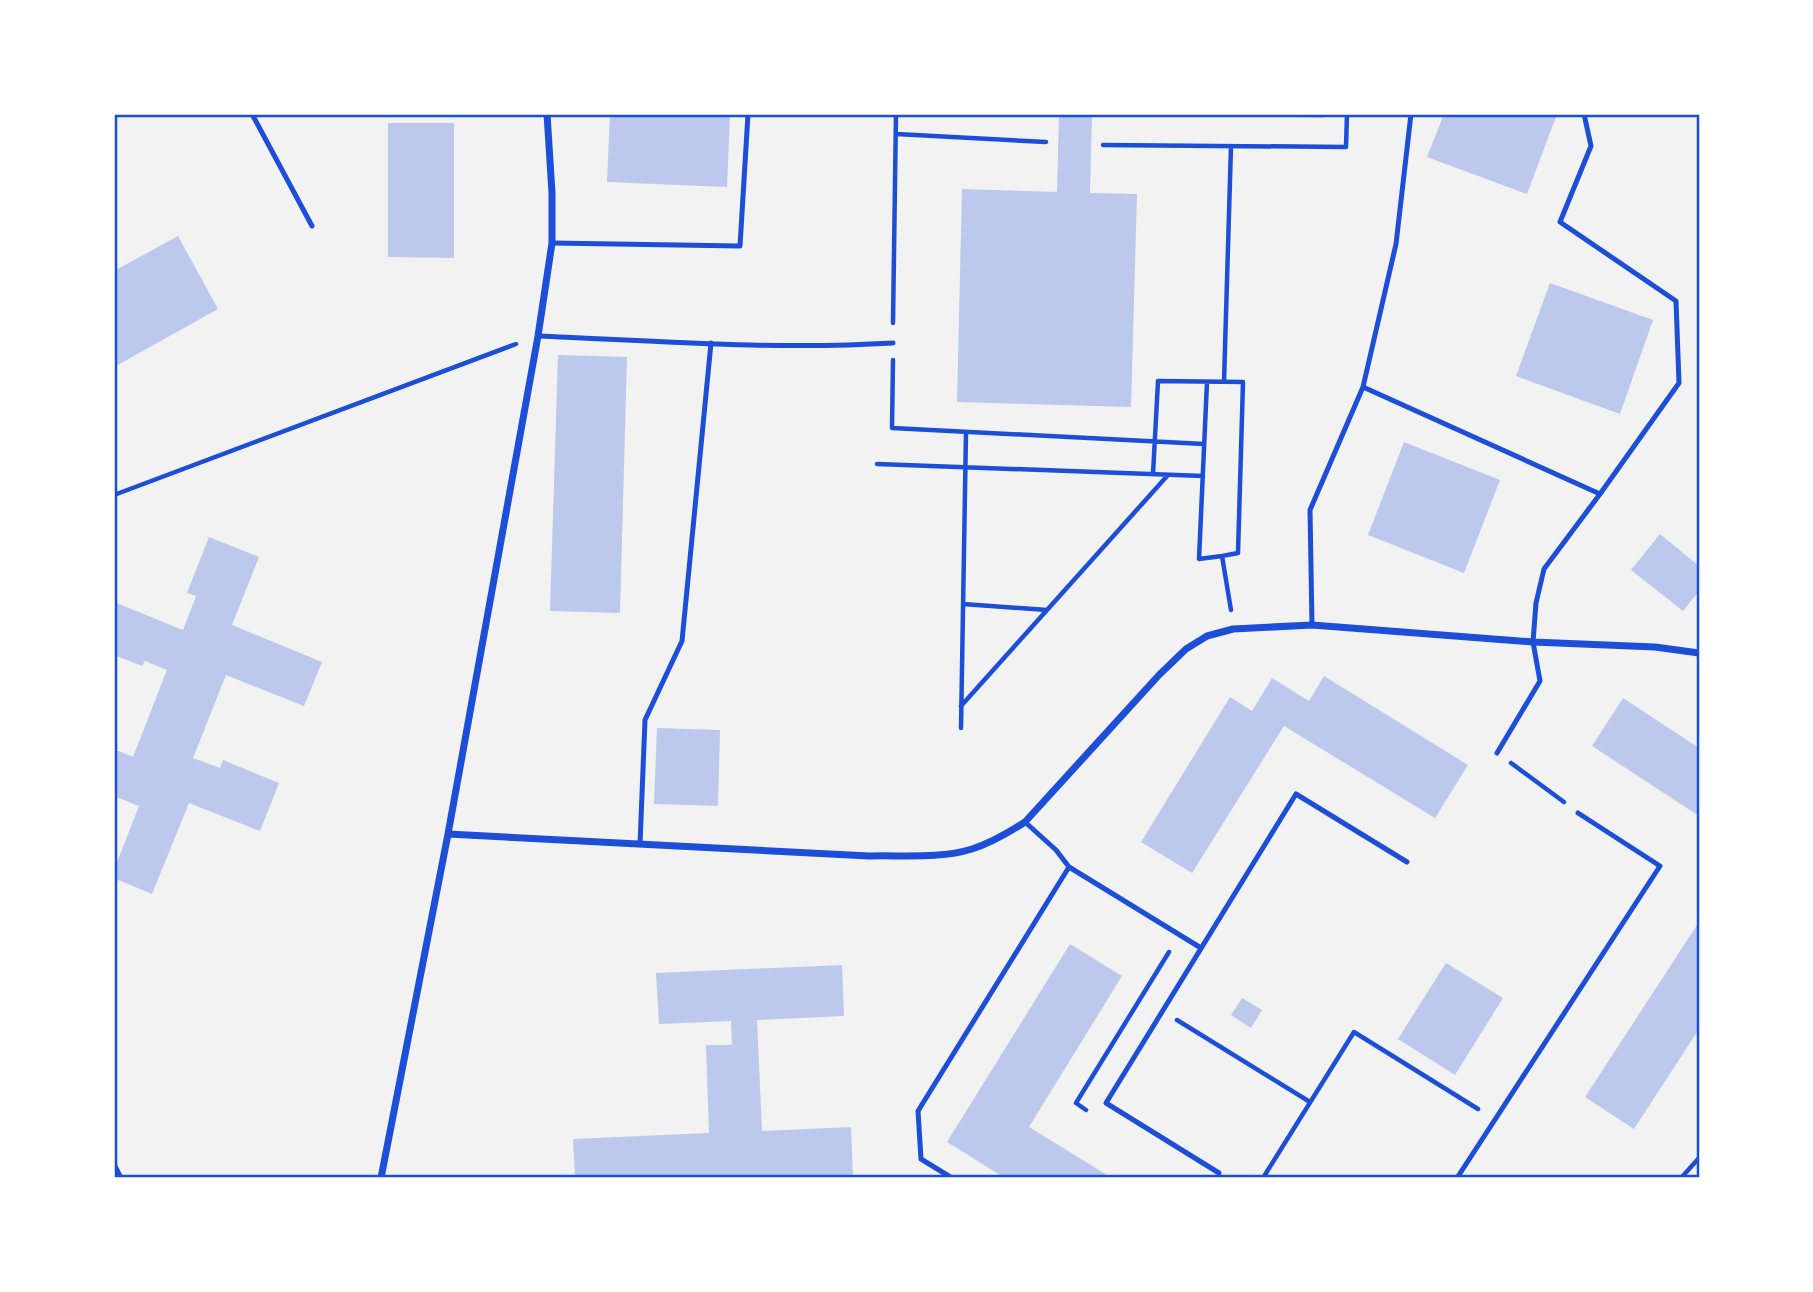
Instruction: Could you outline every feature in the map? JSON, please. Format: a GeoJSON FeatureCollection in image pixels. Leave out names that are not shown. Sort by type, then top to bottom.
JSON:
{"type":"FeatureCollection","features":[{"type":"Feature","properties":{"kind":"street"},"geometry":{"type":"LineString","coordinates":[[381,1178],[448,834],[538,336],[552,243],[552,181],[547,114]]}},
{"type":"Feature","properties":{"kind":"street"},"geometry":{"type":"LineString","coordinates":[[448,834],[869,856],[928,855],[970,850],[1000,838],[1025,822],[1159,675],[1186,649],[1207,636],[1233,629],[1312,625],[1533,642],[1656,647],[1699,653]]}},
{"type":"Feature","properties":{"kind":"lane"},"geometry":{"type":"LineString","coordinates":[[251,114],[313,226]]}},
{"type":"Feature","properties":{"kind":"lane"},"geometry":{"type":"LineString","coordinates":[[552,243],[740,246],[748,114]]}},
{"type":"Feature","properties":{"kind":"lane"},"geometry":{"type":"LineString","coordinates":[[1312,625],[1310,510],[1363,387],[1396,244],[1411,114]]}},
{"type":"Feature","properties":{"kind":"lane"},"geometry":{"type":"LineString","coordinates":[[1497,753],[1540,681],[1533,642],[1536,603],[1544,569],[1679,383],[1676,301],[1560,222],[1591,146],[1584,114]]}},
{"type":"Feature","properties":{"kind":"lane"},"geometry":{"type":"LineString","coordinates":[[538,336],[711,343],[893,343]]}},
{"type":"Feature","properties":{"kind":"lane"},"geometry":{"type":"LineString","coordinates":[[639,845],[645,720],[682,641],[711,343]]}},
{"type":"Feature","properties":{"kind":"lane"},"geometry":{"type":"LineString","coordinates":[[1363,387],[1600,494]]}},
{"type":"Feature","properties":{"kind":"lane"},"geometry":{"type":"LineString","coordinates":[[1219,1173],[1106,1103],[1296,794],[1407,862]]}},
{"type":"Feature","properties":{"kind":"lane"},"geometry":{"type":"LineString","coordinates":[[1457,1178],[1660,866],[1578,813]]}},
{"type":"Feature","properties":{"kind":"lane"},"geometry":{"type":"LineString","coordinates":[[1025,822],[1056,850],[1069,867],[1201,948]]}},
{"type":"Feature","properties":{"kind":"lane"},"geometry":{"type":"LineString","coordinates":[[952,1178],[921,1159],[918,1111],[1069,867]]}},
{"type":"Feature","properties":{"kind":"lane"},"geometry":{"type":"LineString","coordinates":[[114,1164],[121,1178]]}},
{"type":"Feature","properties":{"kind":"path"},"geometry":{"type":"LineString","coordinates":[[896,114],[892,428],[1204,444]]}},
{"type":"Feature","properties":{"kind":"path"},"geometry":{"type":"LineString","coordinates":[[1103,145],[1346,147],[1347,114]]}},
{"type":"Feature","properties":{"kind":"path"},"geometry":{"type":"LineString","coordinates":[[896,134],[1045,142]]}},
{"type":"Feature","properties":{"kind":"path"},"geometry":{"type":"LineString","coordinates":[[1224,382],[1231,146]]}},
{"type":"Feature","properties":{"kind":"path"},"geometry":{"type":"LineString","coordinates":[[114,495],[538,336]]}},
{"type":"Feature","properties":{"kind":"path"},"geometry":{"type":"LineString","coordinates":[[1153,474],[1158,381],[1243,382],[1238,553],[1199,559],[1207,382]]}},
{"type":"Feature","properties":{"kind":"path"},"geometry":{"type":"LineString","coordinates":[[961,728],[966,432]]}},
{"type":"Feature","properties":{"kind":"path"},"geometry":{"type":"LineString","coordinates":[[877,464],[1203,477]]}},
{"type":"Feature","properties":{"kind":"path"},"geometry":{"type":"LineString","coordinates":[[961,706],[1168,475]]}},
{"type":"Feature","properties":{"kind":"path"},"geometry":{"type":"LineString","coordinates":[[1222,556],[1233,629]]}},
{"type":"Feature","properties":{"kind":"path"},"geometry":{"type":"LineString","coordinates":[[962,604],[1048,610]]}},
{"type":"Feature","properties":{"kind":"path"},"geometry":{"type":"LineString","coordinates":[[1497,753],[1578,813]]}},
{"type":"Feature","properties":{"kind":"path"},"geometry":{"type":"LineString","coordinates":[[1163,1011],[1310,1102]]}},
{"type":"Feature","properties":{"kind":"path"},"geometry":{"type":"LineString","coordinates":[[1263,1178],[1354,1032],[1495,1120]]}},
{"type":"Feature","properties":{"kind":"path"},"geometry":{"type":"LineString","coordinates":[[1681,1178],[1699,1158]]}},
{"type":"Feature","properties":{"kind":"building"},"geometry":{"type":"Polygon","coordinates":[[[610,114],[730,114],[727,187],[607,182],[610,114]]]}},
{"type":"Feature","properties":{"kind":"building"},"geometry":{"type":"Polygon","coordinates":[[[1059,114],[1092,114],[1090,193],[1137,194],[1131,407],[957,402],[962,189],[1057,192],[1059,114]]]}},
{"type":"Feature","properties":{"kind":"building"},"geometry":{"type":"Polygon","coordinates":[[[1324,114],[1324,118],[1265,116],[1324,114]]]}},
{"type":"Feature","properties":{"kind":"building"},"geometry":{"type":"Polygon","coordinates":[[[1444,114],[1557,114],[1527,194],[1427,157],[1444,114]]]}},
{"type":"Feature","properties":{"kind":"building"},"geometry":{"type":"Polygon","coordinates":[[[388,123],[454,123],[454,258],[388,257],[388,123]]]}},
{"type":"Feature","properties":{"kind":"building"},"geometry":{"type":"Polygon","coordinates":[[[178,236],[218,309],[114,367],[114,271],[178,236]]]}},
{"type":"Feature","properties":{"kind":"building"},"geometry":{"type":"Polygon","coordinates":[[[1550,283],[1653,320],[1620,414],[1516,376],[1550,283]]]}},
{"type":"Feature","properties":{"kind":"building"},"geometry":{"type":"Polygon","coordinates":[[[558,355],[627,357],[620,613],[550,611],[558,355]]]}},
{"type":"Feature","properties":{"kind":"building"},"geometry":{"type":"Polygon","coordinates":[[[1404,442],[1500,480],[1464,573],[1368,535],[1404,442]]]}},
{"type":"Feature","properties":{"kind":"building"},"geometry":{"type":"Polygon","coordinates":[[[1660,534],[1699,566],[1699,591],[1683,611],[1631,570],[1660,534]]]}},
{"type":"Feature","properties":{"kind":"building"},"geometry":{"type":"Polygon","coordinates":[[[209,537],[259,557],[232,625],[322,662],[304,706],[226,675],[193,758],[220,768],[223,760],[279,783],[260,831],[189,803],[152,894],[114,878],[114,870],[139,806],[114,796],[114,749],[133,757],[167,670],[145,661],[142,666],[114,655],[114,602],[183,630],[196,596],[187,593],[209,537]]]}},
{"type":"Feature","properties":{"kind":"building"},"geometry":{"type":"Polygon","coordinates":[[[1324,676],[1468,765],[1435,818],[1284,726],[1192,873],[1141,842],[1230,697],[1252,711],[1272,678],[1309,701],[1324,676]]]}},
{"type":"Feature","properties":{"kind":"building"},"geometry":{"type":"Polygon","coordinates":[[[1623,698],[1699,748],[1699,816],[1592,746],[1623,698]]]}},
{"type":"Feature","properties":{"kind":"building"},"geometry":{"type":"Polygon","coordinates":[[[657,728],[720,730],[718,806],[654,804],[657,728]]]}},
{"type":"Feature","properties":{"kind":"building"},"geometry":{"type":"Polygon","coordinates":[[[1699,922],[1699,1029],[1634,1129],[1585,1097],[1699,922]]]}},
{"type":"Feature","properties":{"kind":"building"},"geometry":{"type":"Polygon","coordinates":[[[1070,944],[1122,976],[1029,1127],[1112,1178],[1005,1178],[947,1142],[1070,944]]]}},
{"type":"Feature","properties":{"kind":"building"},"geometry":{"type":"Polygon","coordinates":[[[1446,963],[1503,998],[1455,1075],[1398,1039],[1446,963]]]}},
{"type":"Feature","properties":{"kind":"building"},"geometry":{"type":"Polygon","coordinates":[[[842,965],[844,1016],[757,1020],[762,1131],[851,1127],[853,1178],[575,1178],[573,1139],[709,1133],[706,1045],[732,1045],[731,1021],[659,1024],[656,973],[842,965]]]}},
{"type":"Feature","properties":{"kind":"building"},"geometry":{"type":"Polygon","coordinates":[[[1242,998],[1262,1010],[1251,1028],[1231,1015],[1242,998]]]}}]}
